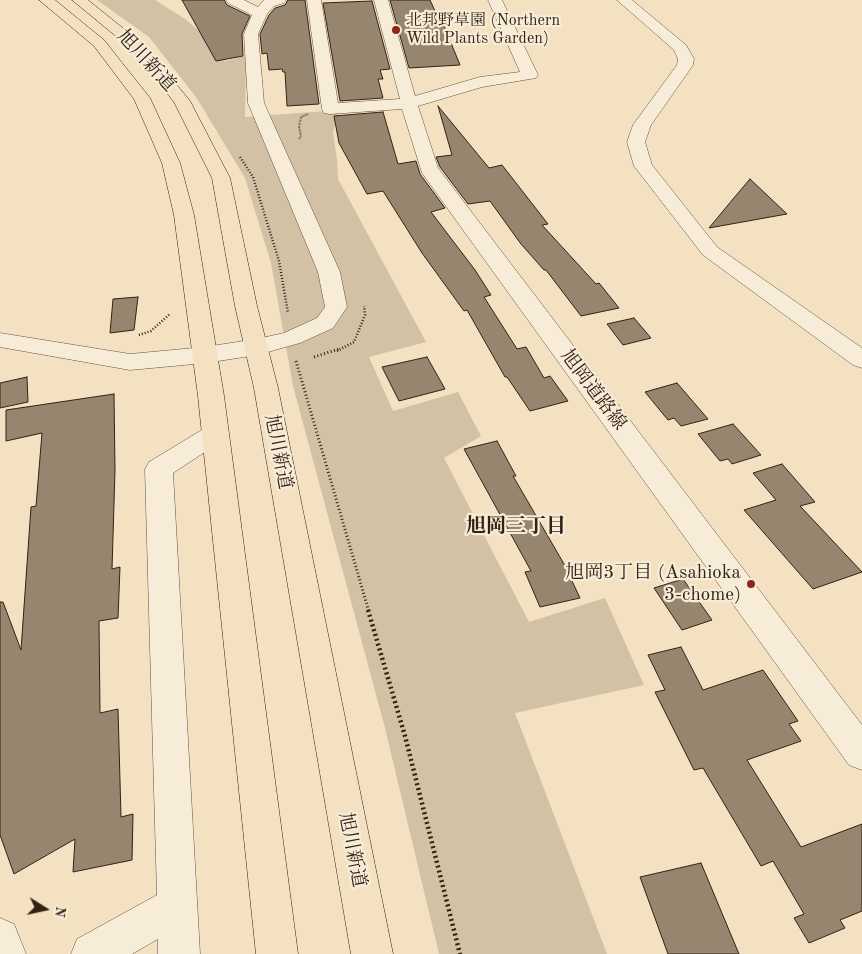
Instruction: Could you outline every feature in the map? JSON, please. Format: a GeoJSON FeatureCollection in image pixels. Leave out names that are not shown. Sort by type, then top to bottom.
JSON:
{"type":"FeatureCollection","features":[{"type":"Feature","properties":{"kind":"highway","name":"旭川新道"},"geometry":{"type":"LineString","coordinates":[[46,0],[99,43],[142,98],[171,163],[184,215],[211,396],[277,954]]}},
{"type":"Feature","properties":{"kind":"highway","name":"旭川新道"},"geometry":{"type":"LineString","coordinates":[[79,0],[139,48],[182,101],[222,178],[246,306],[257,348],[372,954]]}},
{"type":"Feature","properties":{"kind":"street"},"geometry":{"type":"LineString","coordinates":[[233,0],[260,13]]}},
{"type":"Feature","properties":{"kind":"street"},"geometry":{"type":"LineString","coordinates":[[0,340],[130,362],[257,348],[292,338],[325,323],[336,307],[329,272],[256,103],[251,34],[260,13],[269,3],[279,0]]}},
{"type":"Feature","properties":{"kind":"street"},"geometry":{"type":"LineString","coordinates":[[314,0],[330,109],[408,103],[480,82],[530,75],[495,0]]}},
{"type":"Feature","properties":{"kind":"street","name":"旭岡道路線"},"geometry":{"type":"LineString","coordinates":[[381,0],[408,103],[429,169],[862,753]]}},
{"type":"Feature","properties":{"kind":"street"},"geometry":{"type":"LineString","coordinates":[[624,0],[681,48],[686,59],[685,65],[642,125],[636,142],[643,166],[710,251],[862,360]]}},
{"type":"Feature","properties":{"kind":"street"},"geometry":{"type":"LineString","coordinates":[[179,954],[175,907],[159,469],[214,434]]}},
{"type":"Feature","properties":{"kind":"street"},"geometry":{"type":"LineString","coordinates":[[92,954],[175,907]]}},
{"type":"Feature","properties":{"kind":"street"},"geometry":{"type":"LineString","coordinates":[[0,938],[5,954]]}},
{"type":"Feature","properties":{"kind":"path"},"geometry":{"type":"LineString","coordinates":[[298,141],[301,136],[298,126],[302,117],[314,111],[330,109]]}},
{"type":"Feature","properties":{"kind":"path"},"geometry":{"type":"LineString","coordinates":[[130,362],[127,339],[151,331],[170,314],[169,305]]}},
{"type":"Feature","properties":{"kind":"path"},"geometry":{"type":"LineString","coordinates":[[296,361],[405,736],[460,954]]}},
{"type":"Feature","properties":{"kind":"shaded area"},"geometry":{"type":"Polygon","coordinates":[[[97,0],[155,0],[185,19],[214,44],[225,61],[246,56],[245,117],[339,110],[333,133],[338,179],[426,342],[369,357],[393,411],[458,392],[481,436],[444,458],[529,622],[605,598],[644,685],[515,713],[607,954],[439,954],[385,728],[293,386],[271,263],[245,178],[196,97],[149,37],[97,0]]]}},
{"type":"Feature","properties":{"kind":"building"},"geometry":{"type":"Polygon","coordinates":[[[182,0],[224,0],[227,5],[250,16],[242,34],[243,56],[216,61],[182,0]]]}},
{"type":"Feature","properties":{"kind":"building"},"geometry":{"type":"Polygon","coordinates":[[[288,0],[305,0],[319,104],[287,106],[285,72],[282,69],[269,70],[267,53],[262,54],[260,34],[269,15],[275,8],[285,5],[288,0]]]}},
{"type":"Feature","properties":{"kind":"building"},"geometry":{"type":"Polygon","coordinates":[[[390,0],[430,0],[435,11],[438,11],[460,65],[409,68],[390,0]]]}},
{"type":"Feature","properties":{"kind":"building"},"geometry":{"type":"Polygon","coordinates":[[[372,1],[390,69],[380,70],[383,79],[378,79],[383,98],[340,101],[323,3],[372,1]]]}},
{"type":"Feature","properties":{"kind":"building"},"geometry":{"type":"Polygon","coordinates":[[[438,106],[489,168],[502,165],[548,224],[542,225],[596,284],[599,283],[619,308],[581,316],[546,270],[521,244],[490,201],[468,204],[440,167],[436,157],[452,155],[438,106]]]}},
{"type":"Feature","properties":{"kind":"building"},"geometry":{"type":"Polygon","coordinates":[[[383,112],[398,164],[416,161],[420,174],[445,208],[431,212],[475,270],[491,295],[484,297],[517,349],[526,347],[544,378],[550,376],[568,401],[530,411],[507,377],[505,377],[467,310],[464,311],[422,253],[383,191],[367,194],[339,143],[334,116],[383,112]]]}},
{"type":"Feature","properties":{"kind":"building"},"geometry":{"type":"Polygon","coordinates":[[[750,179],[787,214],[709,228],[733,199],[750,179]]]}},
{"type":"Feature","properties":{"kind":"building"},"geometry":{"type":"Polygon","coordinates":[[[138,297],[134,330],[110,333],[113,299],[138,297]]]}},
{"type":"Feature","properties":{"kind":"building"},"geometry":{"type":"Polygon","coordinates":[[[634,318],[651,338],[623,345],[607,324],[634,318]]]}},
{"type":"Feature","properties":{"kind":"building"},"geometry":{"type":"Polygon","coordinates":[[[427,357],[445,389],[399,401],[382,367],[427,357]]]}},
{"type":"Feature","properties":{"kind":"building"},"geometry":{"type":"Polygon","coordinates":[[[27,377],[28,402],[0,408],[0,383],[27,377]]]}},
{"type":"Feature","properties":{"kind":"building"},"geometry":{"type":"Polygon","coordinates":[[[677,383],[708,419],[681,426],[674,418],[668,420],[645,392],[677,383]]]}},
{"type":"Feature","properties":{"kind":"building"},"geometry":{"type":"Polygon","coordinates":[[[114,394],[115,470],[112,569],[120,567],[118,618],[99,621],[100,713],[118,709],[121,817],[133,814],[132,860],[73,872],[75,839],[14,874],[0,835],[0,602],[3,602],[21,650],[31,507],[36,506],[42,433],[6,441],[6,410],[114,394]]]}},
{"type":"Feature","properties":{"kind":"building"},"geometry":{"type":"Polygon","coordinates":[[[733,424],[761,455],[732,464],[728,459],[720,461],[698,434],[733,424]]]}},
{"type":"Feature","properties":{"kind":"building"},"geometry":{"type":"Polygon","coordinates":[[[497,441],[516,476],[513,476],[564,564],[580,598],[540,607],[525,572],[531,571],[464,449],[497,441]]]}},
{"type":"Feature","properties":{"kind":"building"},"geometry":{"type":"Polygon","coordinates":[[[782,464],[815,502],[800,506],[862,572],[813,589],[744,510],[776,500],[753,473],[782,464]]]}},
{"type":"Feature","properties":{"kind":"building"},"geometry":{"type":"Polygon","coordinates":[[[683,579],[712,620],[682,630],[654,588],[683,579]]]}},
{"type":"Feature","properties":{"kind":"building"},"geometry":{"type":"Polygon","coordinates":[[[681,647],[703,690],[763,670],[798,721],[789,724],[801,741],[747,760],[801,847],[862,824],[862,911],[840,920],[845,928],[809,943],[794,918],[804,914],[773,861],[761,866],[703,768],[694,770],[655,692],[665,690],[648,655],[681,647]]]}},
{"type":"Feature","properties":{"kind":"building"},"geometry":{"type":"Polygon","coordinates":[[[701,863],[739,954],[668,954],[640,877],[701,863]]]}},
{"type":"Feature","properties":{"kind":"place","name":"北邦野草園 (Northern Wild Plants Garden)"},"geometry":{"type":"Point","coordinates":[396,30]}},
{"type":"Feature","properties":{"kind":"place","name":"旭岡3丁目 (Asahioka 3-chome)"},"geometry":{"type":"Point","coordinates":[751,584]}},
{"type":"Feature","properties":{"kind":"district","name":"旭岡三丁目"},"geometry":{"type":"Point","coordinates":[516,527]}}]}
